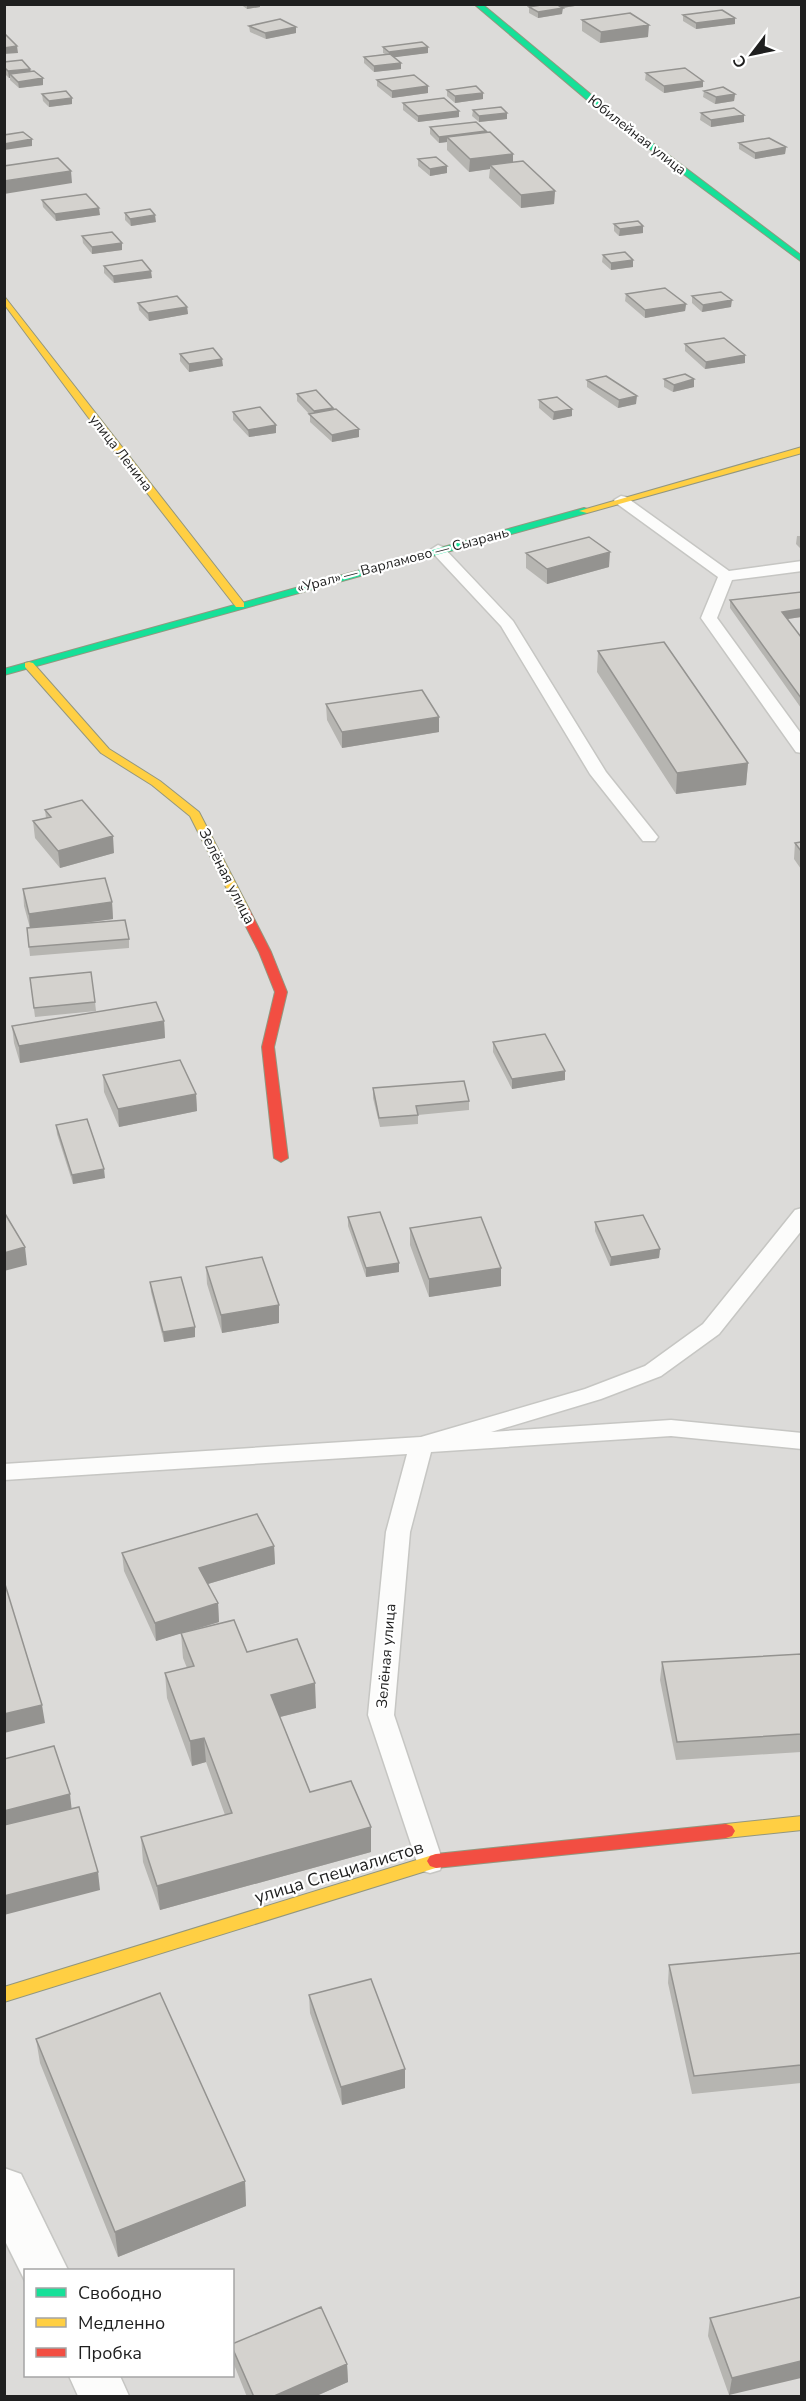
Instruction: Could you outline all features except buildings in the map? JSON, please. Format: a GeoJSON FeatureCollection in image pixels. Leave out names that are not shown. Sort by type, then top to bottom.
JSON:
{"type":"FeatureCollection","features":[{"type":"Feature","properties":{"kind":"street","name":"Юбилейная улица"},"geometry":{"type":"LineString","coordinates":[[477,4],[615,119],[801,260]]}},
{"type":"Feature","properties":{"kind":"street","name":"улица Ленина"},"geometry":{"type":"LineString","coordinates":[[4,298],[91,415],[240,605]]}},
{"type":"Feature","properties":{"kind":"street","name":"«Урал» — Варламово — Сызрань"},"geometry":{"type":"LineString","coordinates":[[4,672],[801,450]]}},
{"type":"Feature","properties":{"kind":"street","name":"Зелёная улица"},"geometry":{"type":"LineString","coordinates":[[29,665],[105,752],[156,783],[195,814],[265,952],[281,992],[268,1047],[281,1158]]}},
{"type":"Feature","properties":{"kind":"street","name":"улица Специалистов"},"geometry":{"type":"LineString","coordinates":[[4,1995],[430,1862],[801,1823]]}},
{"type":"Feature","properties":{"kind":"street"},"geometry":{"type":"LineString","coordinates":[[4,2189],[43,2269]]}},
{"type":"Feature","properties":{"kind":"street"},"geometry":{"type":"LineString","coordinates":[[94,2377],[104,2397]]}},
{"type":"Feature","properties":{"kind":"lane"},"geometry":{"type":"LineString","coordinates":[[621,500],[726,576],[801,566]]}},
{"type":"Feature","properties":{"kind":"lane"},"geometry":{"type":"LineString","coordinates":[[438,550],[507,624],[599,774],[649,837]]}},
{"type":"Feature","properties":{"kind":"lane"},"geometry":{"type":"LineString","coordinates":[[726,576],[709,618],[801,748]]}},
{"type":"Feature","properties":{"kind":"lane"},"geometry":{"type":"LineString","coordinates":[[420,1445],[592,1394],[653,1371],[711,1329],[801,1215]]}},
{"type":"Feature","properties":{"kind":"lane"},"geometry":{"type":"LineString","coordinates":[[4,1472],[671,1428],[801,1441]]}},
{"type":"Feature","properties":{"kind":"lane","name":"Зелёная улица"},"geometry":{"type":"LineString","coordinates":[[420,1445],[398,1532],[381,1715],[430,1862]]}},
{"type":"Feature","properties":{"kind":"shaded area"},"geometry":{"type":"Polygon","coordinates":[[[5,5],[801,5],[801,2396],[5,2396],[5,5]]]}},
{"type":"Feature","properties":{"kind":"traffic: fast"},"geometry":{"type":"LineString","coordinates":[[477,4],[615,119],[802,260]]}},
{"type":"Feature","properties":{"kind":"traffic: fast"},"geometry":{"type":"LineString","coordinates":[[4,672],[584,511]]}},
{"type":"Feature","properties":{"kind":"traffic: slow"},"geometry":{"type":"LineString","coordinates":[[4,298],[91,415],[240,605]]}},
{"type":"Feature","properties":{"kind":"traffic: slow"},"geometry":{"type":"LineString","coordinates":[[584,511],[802,450]]}},
{"type":"Feature","properties":{"kind":"traffic: slow"},"geometry":{"type":"LineString","coordinates":[[29,665],[105,751],[156,783],[195,814],[243,909]]}},
{"type":"Feature","properties":{"kind":"traffic: slow"},"geometry":{"type":"LineString","coordinates":[[726,1831],[802,1823]]}},
{"type":"Feature","properties":{"kind":"traffic: slow"},"geometry":{"type":"LineString","coordinates":[[4,1995],[436,1861]]}},
{"type":"Feature","properties":{"kind":"traffic: jam"},"geometry":{"type":"LineString","coordinates":[[243,909],[265,952],[281,992],[268,1047],[281,1158]]}},
{"type":"Feature","properties":{"kind":"traffic: jam"},"geometry":{"type":"LineString","coordinates":[[436,1861],[726,1831]]}}]}
